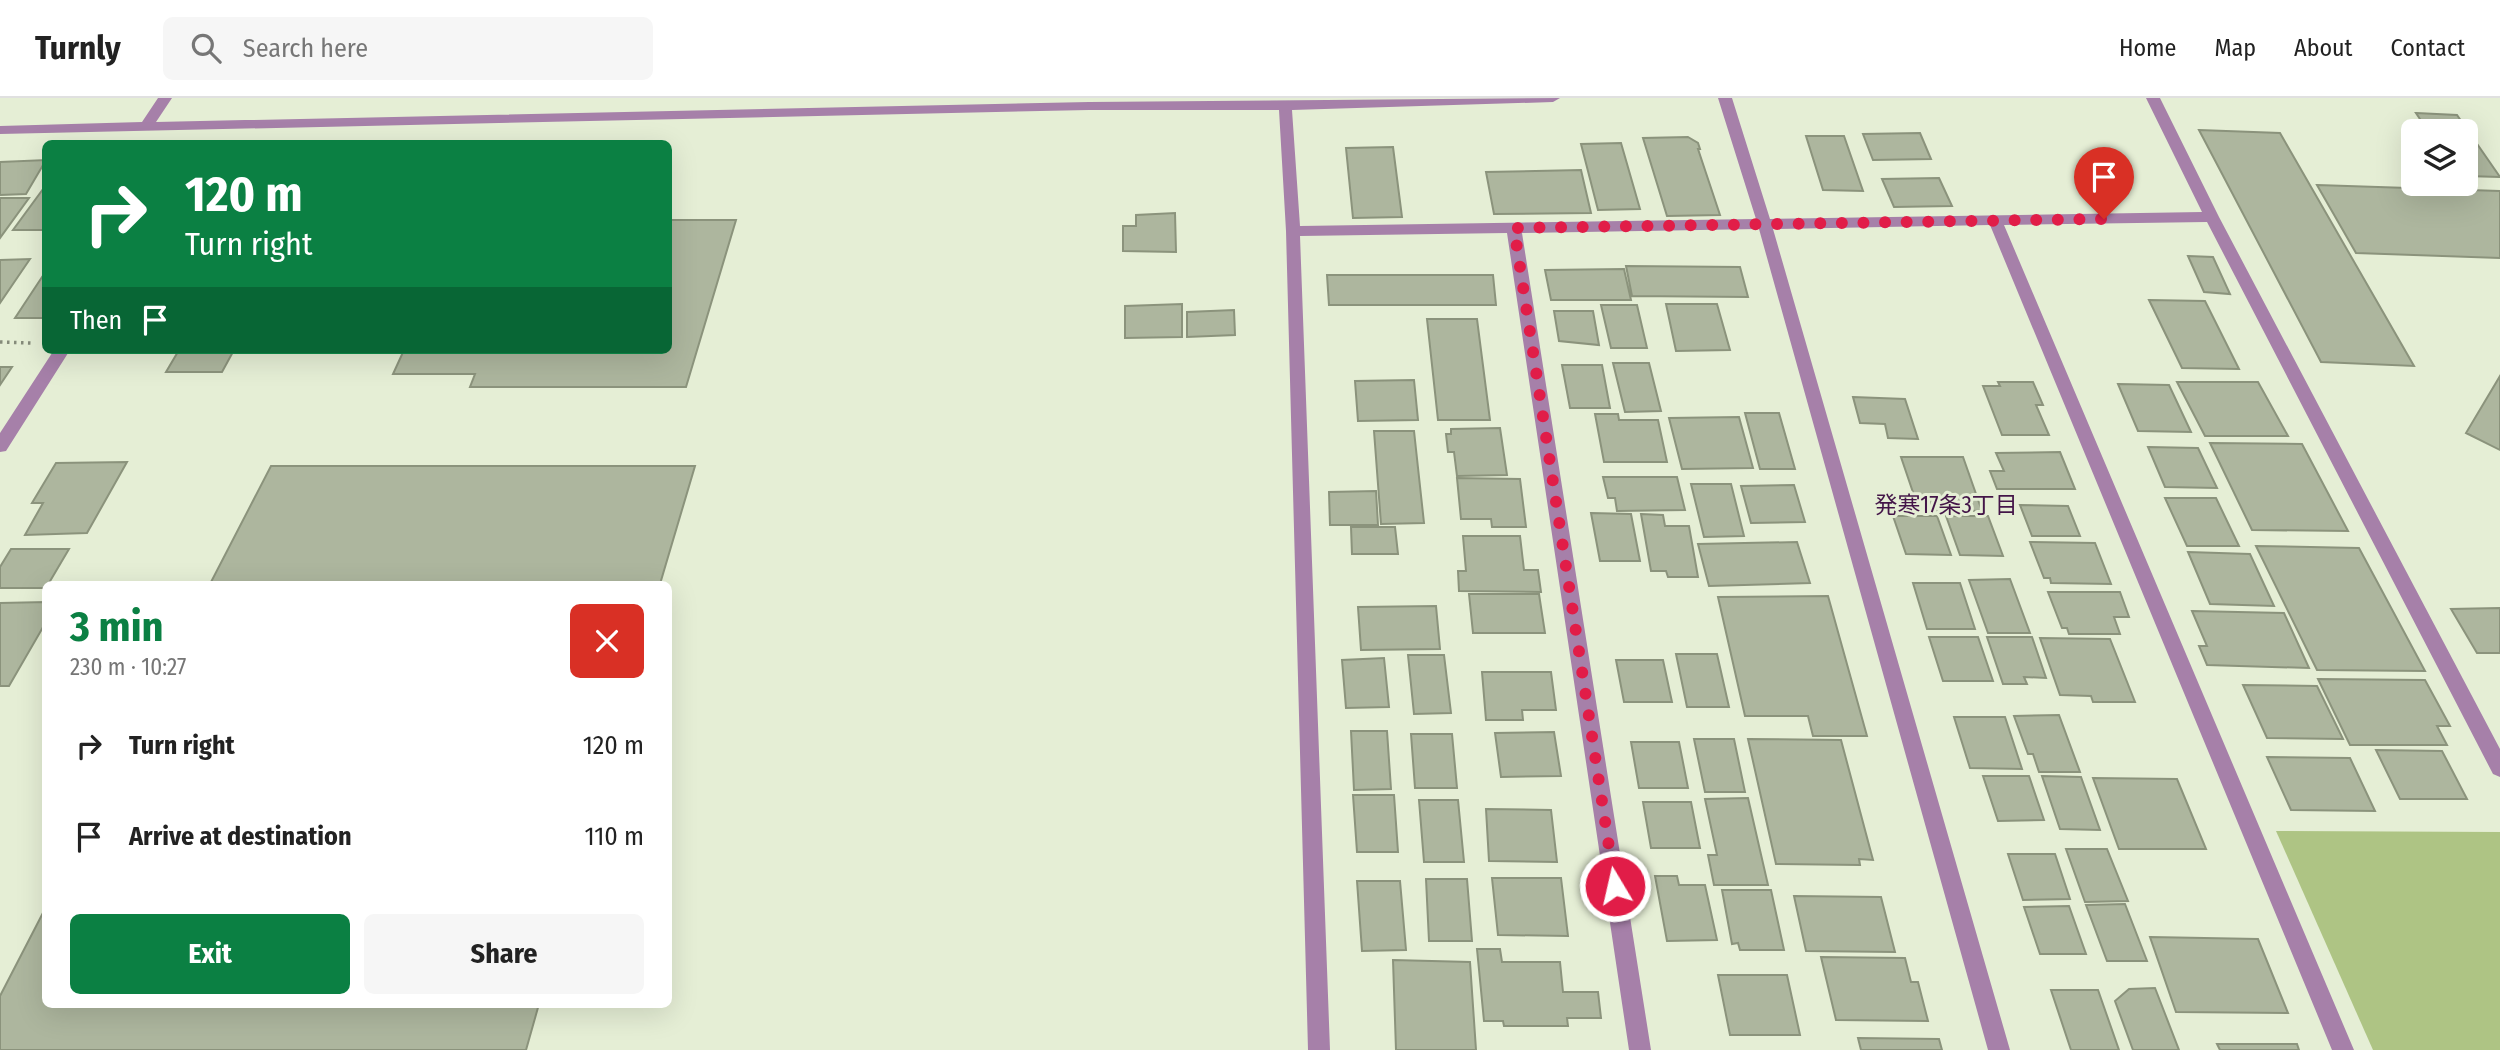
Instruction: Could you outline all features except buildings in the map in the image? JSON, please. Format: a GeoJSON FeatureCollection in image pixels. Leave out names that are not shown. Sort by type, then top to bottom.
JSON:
{"type":"FeatureCollection","features":[{"type":"Feature","properties":{"kind":"street"},"geometry":{"type":"LineString","coordinates":[[146,127],[165,98]]}},
{"type":"Feature","properties":{"kind":"street"},"geometry":{"type":"LineString","coordinates":[[0,130],[207,126],[832,105],[1285,106],[1553,98]]}},
{"type":"Feature","properties":{"kind":"street"},"geometry":{"type":"LineString","coordinates":[[1725,98],[1765,225],[1999,1050]]}},
{"type":"Feature","properties":{"kind":"street"},"geometry":{"type":"LineString","coordinates":[[2153,98],[2212,217],[2500,768]]}},
{"type":"Feature","properties":{"kind":"street"},"geometry":{"type":"LineString","coordinates":[[1285,106],[1293,231],[1319,1050]]}},
{"type":"Feature","properties":{"kind":"street"},"geometry":{"type":"LineString","coordinates":[[198,140],[207,126]]}},
{"type":"Feature","properties":{"kind":"street"},"geometry":{"type":"LineString","coordinates":[[1293,231],[2212,217]]}},
{"type":"Feature","properties":{"kind":"street"},"geometry":{"type":"LineString","coordinates":[[1995,221],[2343,1050]]}},
{"type":"Feature","properties":{"kind":"street"},"geometry":{"type":"LineString","coordinates":[[1514,228],[1640,1050]]}},
{"type":"Feature","properties":{"kind":"street"},"geometry":{"type":"LineString","coordinates":[[0,446],[59,354]]}},
{"type":"Feature","properties":{"kind":"path"},"geometry":{"type":"LineString","coordinates":[[0,342],[33,343]]}},
{"type":"Feature","properties":{"kind":"green space"},"geometry":{"type":"Polygon","coordinates":[[[2276,831],[2500,832],[2500,1050],[2373,1050],[2276,831]]]}},
{"type":"Feature","properties":{"kind":"district","name":"発寒17条3丁目"},"geometry":{"type":"Point","coordinates":[1946,505]}},
{"type":"Feature","properties":{"kind":"route"},"geometry":{"type":"LineString","coordinates":[[1615,886],[1514,228],[2104,219]]}}]}
